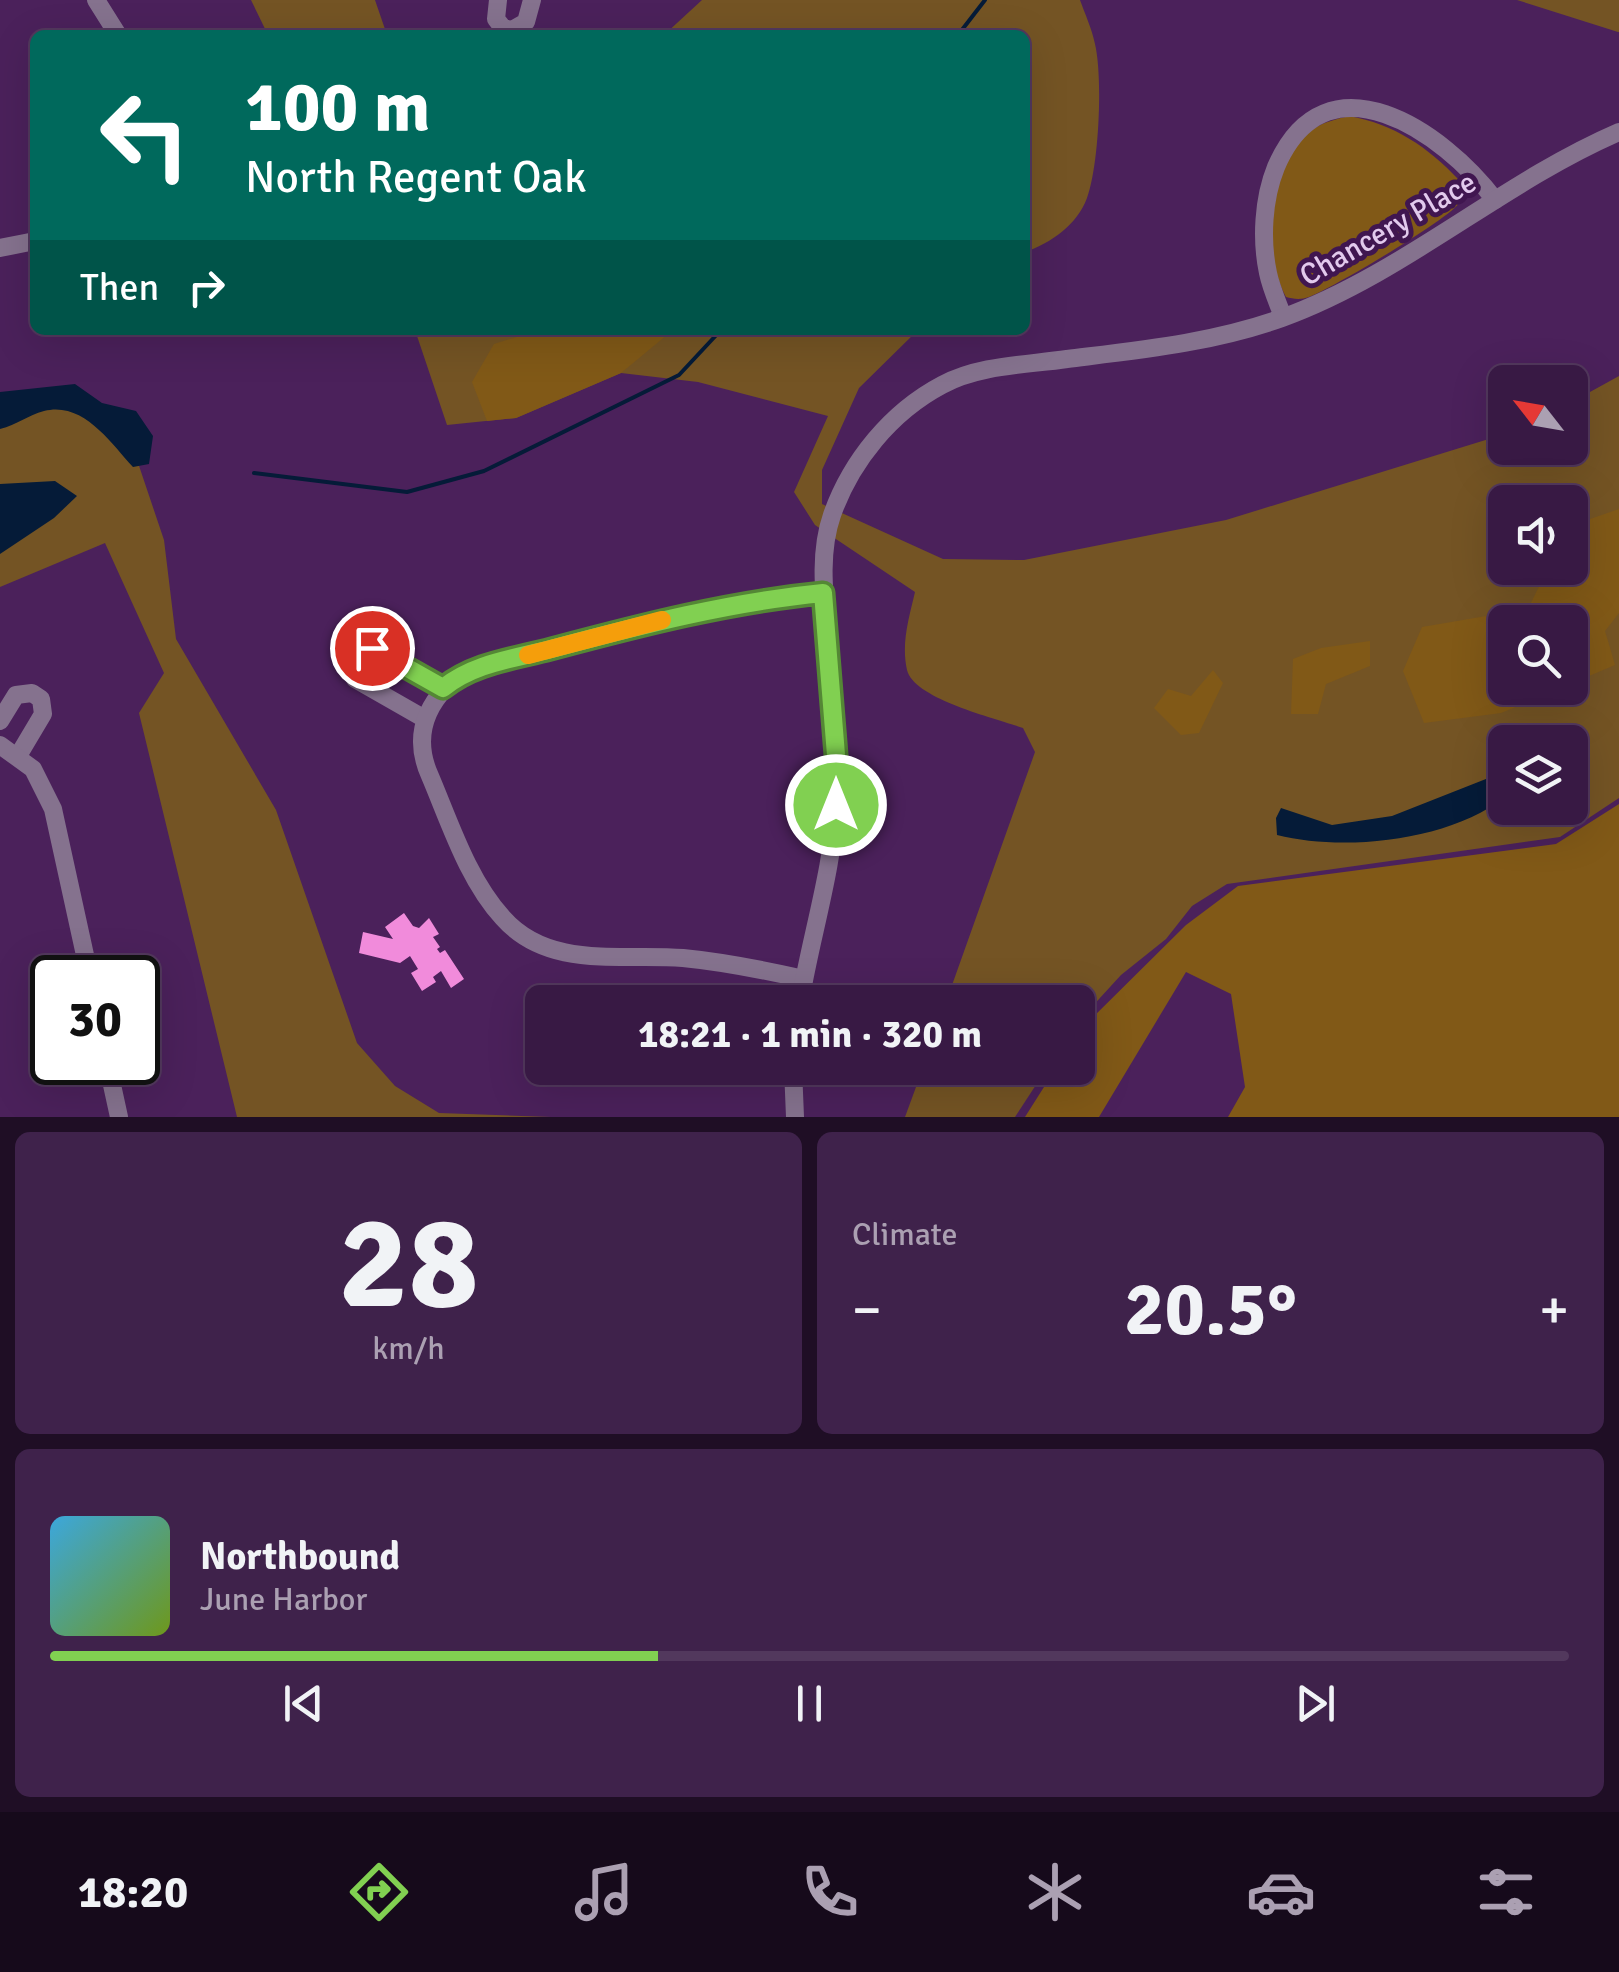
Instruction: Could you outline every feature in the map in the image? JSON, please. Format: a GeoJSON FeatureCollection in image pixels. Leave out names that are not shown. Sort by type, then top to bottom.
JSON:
{"type":"FeatureCollection","features":[{"type":"Feature","properties":{"kind":"street"},"geometry":{"type":"LineString","coordinates":[[96,0],[115,30]]}},
{"type":"Feature","properties":{"kind":"street"},"geometry":{"type":"LineString","coordinates":[[498,0],[496,19],[502,28],[512,30],[526,22],[532,0]]}},
{"type":"Feature","properties":{"kind":"street"},"geometry":{"type":"LineString","coordinates":[[1284,317],[1268,276],[1264,240],[1267,202],[1282,153],[1312,120],[1332,111],[1355,108],[1394,116],[1445,146],[1495,200]]}},
{"type":"Feature","properties":{"kind":"street","name":"Chancery Place"},"geometry":{"type":"LineString","coordinates":[[803,985],[836,805],[835,736],[823,593],[831,518],[850,474],[875,439],[926,394],[983,371],[1186,344],[1284,317],[1334,296],[1582,148],[1619,132]]}},
{"type":"Feature","properties":{"kind":"street"},"geometry":{"type":"LineString","coordinates":[[0,248],[30,242]]}},
{"type":"Feature","properties":{"kind":"street"},"geometry":{"type":"LineString","coordinates":[[804,979],[738,964],[559,953],[529,940],[504,920],[474,874],[426,769],[422,739],[433,703],[472,668],[634,626],[752,601],[823,593]]}},
{"type":"Feature","properties":{"kind":"street"},"geometry":{"type":"LineString","coordinates":[[0,721],[16,695],[32,692],[41,699],[43,714],[18,756]]}},
{"type":"Feature","properties":{"kind":"street"},"geometry":{"type":"LineString","coordinates":[[0,745],[33,769],[44,788],[65,860],[85,955]]}},
{"type":"Feature","properties":{"kind":"street"},"geometry":{"type":"LineString","coordinates":[[112,1085],[119,1117]]}},
{"type":"Feature","properties":{"kind":"street"},"geometry":{"type":"LineString","coordinates":[[794,1085],[795,1117]]}},
{"type":"Feature","properties":{"kind":"shaded area"},"geometry":{"type":"Polygon","coordinates":[[[251,0],[375,0],[385,30],[266,30],[251,0]]]}},
{"type":"Feature","properties":{"kind":"shaded area"},"geometry":{"type":"Polygon","coordinates":[[[702,0],[1080,0],[1095,44],[1099,99],[1094,165],[1083,208],[1062,232],[1030,250],[1030,30],[669,30],[702,0]]]}},
{"type":"Feature","properties":{"kind":"shaded area"},"geometry":{"type":"Polygon","coordinates":[[[1517,0],[1619,0],[1619,32],[1618,32],[1517,0]]]}},
{"type":"Feature","properties":{"kind":"shaded area"},"geometry":{"type":"Polygon","coordinates":[[[1349,116],[1381,125],[1422,147],[1459,180],[1463,196],[1436,222],[1364,268],[1309,297],[1286,297],[1278,277],[1271,232],[1277,185],[1297,145],[1312,130],[1349,116]]]}},
{"type":"Feature","properties":{"kind":"shaded area"},"geometry":{"type":"Polygon","coordinates":[[[417,335],[913,335],[859,388],[822,470],[822,504],[943,559],[1024,560],[1226,520],[1488,439],[1488,465],[1588,465],[1588,393],[1619,376],[1619,798],[1588,818],[1588,725],[1488,725],[1488,825],[1578,825],[1560,837],[1227,884],[1192,906],[1166,939],[1121,975],[1095,1003],[1095,985],[952,985],[1035,752],[1023,728],[957,706],[924,690],[913,680],[907,670],[905,650],[915,592],[815,525],[794,492],[828,416],[698,382],[621,373],[516,418],[447,425],[417,335]]]}},
{"type":"Feature","properties":{"kind":"shaded area"},"geometry":{"type":"Polygon","coordinates":[[[523,335],[667,335],[621,373],[516,418],[487,421],[472,382],[494,344],[523,335]]]}},
{"type":"Feature","properties":{"kind":"shaded area"},"geometry":{"type":"Polygon","coordinates":[[[61,390],[132,445],[164,540],[176,639],[276,810],[357,1043],[395,1086],[439,1113],[551,1117],[237,1117],[139,713],[164,673],[105,543],[0,587],[0,399],[61,390]]]}},
{"type":"Feature","properties":{"kind":"shaded area"},"geometry":{"type":"Polygon","coordinates":[[[1619,509],[1619,613],[1605,631],[1615,665],[1588,676],[1588,605],[1530,605],[1540,585],[1588,585],[1588,520],[1619,509]]]}},
{"type":"Feature","properties":{"kind":"shaded area"},"geometry":{"type":"Polygon","coordinates":[[[1488,616],[1488,705],[1521,705],[1501,713],[1424,723],[1403,671],[1422,627],[1488,616]]]}},
{"type":"Feature","properties":{"kind":"shaded area"},"geometry":{"type":"Polygon","coordinates":[[[1370,641],[1370,666],[1326,684],[1318,714],[1291,714],[1293,659],[1321,648],[1370,641]]]}},
{"type":"Feature","properties":{"kind":"shaded area"},"geometry":{"type":"Polygon","coordinates":[[[1213,670],[1223,683],[1199,733],[1181,735],[1154,708],[1168,689],[1191,696],[1213,670]]]}},
{"type":"Feature","properties":{"kind":"shaded area"},"geometry":{"type":"Polygon","coordinates":[[[1619,804],[1619,1117],[1228,1117],[1245,1087],[1231,994],[1186,972],[1099,1117],[1025,1117],[1045,1085],[1095,1085],[1095,1015],[1186,925],[1238,886],[1556,844],[1619,804]]]}},
{"type":"Feature","properties":{"kind":"shaded area"},"geometry":{"type":"Polygon","coordinates":[[[917,1085],[1036,1085],[1015,1117],[905,1117],[917,1085]]]}},
{"type":"Feature","properties":{"kind":"water"},"geometry":{"type":"Polygon","coordinates":[[[75,384],[102,403],[136,411],[153,436],[149,464],[133,467],[95,426],[71,412],[44,411],[0,429],[0,392],[75,384]]]}},
{"type":"Feature","properties":{"kind":"water"},"geometry":{"type":"Polygon","coordinates":[[[55,481],[77,496],[54,518],[0,554],[0,484],[55,481]]]}},
{"type":"Feature","properties":{"kind":"water"},"geometry":{"type":"Polygon","coordinates":[[[1488,778],[1488,808],[1426,833],[1364,842],[1277,835],[1276,818],[1281,808],[1332,825],[1392,816],[1488,778]]]}},
{"type":"Feature","properties":{"kind":"building"},"geometry":{"type":"Polygon","coordinates":[[[404,913],[419,928],[429,918],[439,934],[433,937],[440,947],[437,949],[440,953],[445,950],[464,979],[451,988],[441,971],[433,977],[436,982],[422,991],[411,973],[418,969],[410,956],[400,963],[359,953],[363,932],[393,939],[385,927],[404,913]]]}},
{"type":"Feature","properties":{"kind":"waterway"},"geometry":{"type":"LineString","coordinates":[[962,30],[985,0]]}},
{"type":"Feature","properties":{"kind":"waterway"},"geometry":{"type":"LineString","coordinates":[[254,473],[407,492],[484,471],[679,375],[716,335]]}},
{"type":"Feature","properties":{"kind":"slow traffic"},"geometry":{"type":"LineString","coordinates":[[528,655],[662,620]]}},
{"type":"Feature","properties":{"kind":"route"},"geometry":{"type":"LineString","coordinates":[[372,648],[443,688],[472,668],[634,626],[752,601],[823,593],[836,755],[836,805]]}}]}
